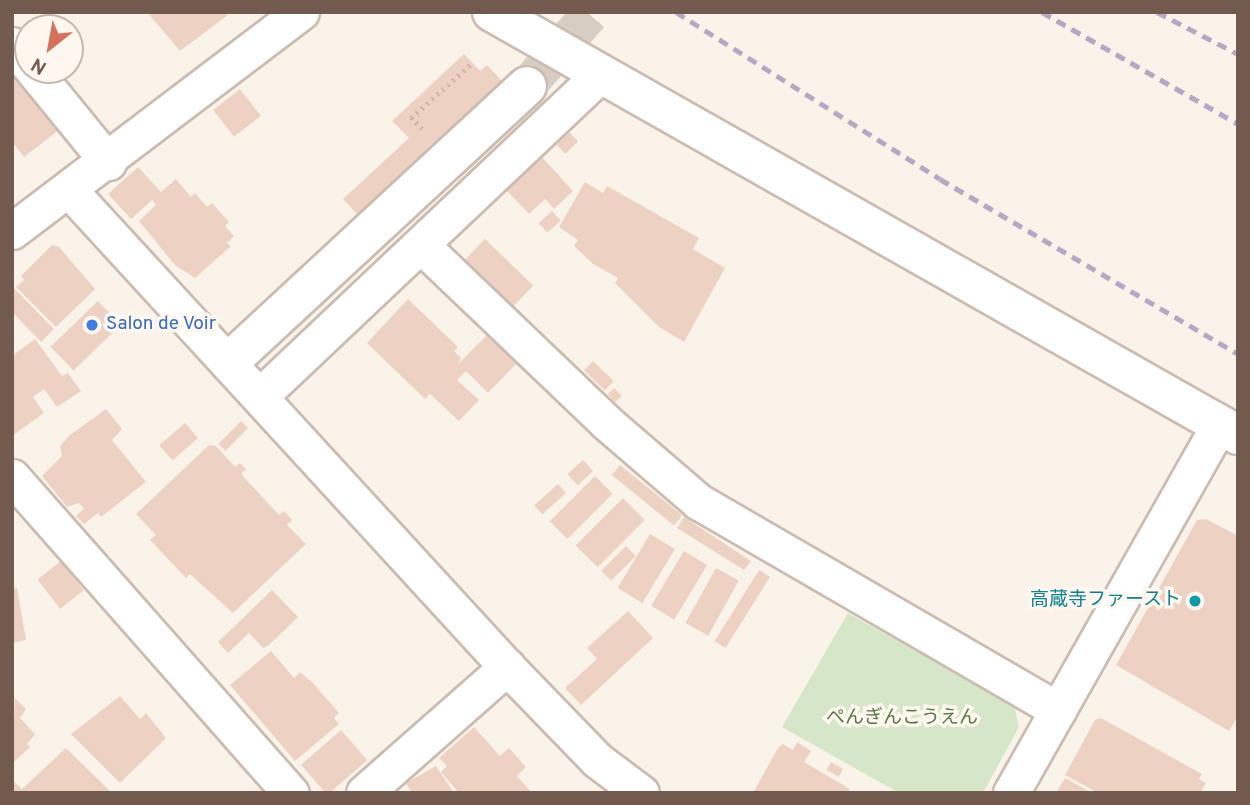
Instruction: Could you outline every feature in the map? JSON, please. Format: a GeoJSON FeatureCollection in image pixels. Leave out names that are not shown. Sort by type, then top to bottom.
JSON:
{"type":"FeatureCollection","features":[{"type":"Feature","properties":{"kind":"street"},"geometry":{"type":"LineString","coordinates":[[12,231],[70,191],[302,12]]}},
{"type":"Feature","properties":{"kind":"street"},"geometry":{"type":"LineString","coordinates":[[492,12],[1229,430],[1058,710],[1012,793]]}},
{"type":"Feature","properties":{"kind":"street"},"geometry":{"type":"LineString","coordinates":[[260,396],[601,74]]}},
{"type":"Feature","properties":{"kind":"street"},"geometry":{"type":"LineString","coordinates":[[44,84],[108,162]]}},
{"type":"Feature","properties":{"kind":"street"},"geometry":{"type":"LineString","coordinates":[[229,362],[527,86]]}},
{"type":"Feature","properties":{"kind":"street"},"geometry":{"type":"LineString","coordinates":[[70,191],[507,667],[597,760],[641,793]]}},
{"type":"Feature","properties":{"kind":"street"},"geometry":{"type":"LineString","coordinates":[[421,245],[607,423],[699,502],[1058,710]]}},
{"type":"Feature","properties":{"kind":"street"},"geometry":{"type":"LineString","coordinates":[[12,477],[291,793]]}},
{"type":"Feature","properties":{"kind":"street"},"geometry":{"type":"LineString","coordinates":[[364,793],[507,667]]}},
{"type":"Feature","properties":{"kind":"path"},"geometry":{"type":"LineString","coordinates":[[427,135],[411,118],[472,63]]}},
{"type":"Feature","properties":{"kind":"green space","name":"ぺんぎんこうえん"},"geometry":{"type":"Polygon","coordinates":[[[848,613],[1014,706],[1019,727],[983,793],[899,793],[782,727],[848,613]]]}},
{"type":"Feature","properties":{"kind":"building"},"geometry":{"type":"Polygon","coordinates":[[[147,12],[226,12],[228,15],[180,51],[147,12]]]}},
{"type":"Feature","properties":{"kind":"building"},"geometry":{"type":"Polygon","coordinates":[[[464,54],[480,71],[487,65],[502,81],[358,215],[343,199],[409,138],[392,121],[464,54]]]}},
{"type":"Feature","properties":{"kind":"building"},"geometry":{"type":"Polygon","coordinates":[[[12,64],[14,84],[29,84],[64,126],[24,157],[12,142],[12,64]]]}},
{"type":"Feature","properties":{"kind":"building"},"geometry":{"type":"Polygon","coordinates":[[[240,89],[261,116],[234,137],[213,110],[240,89]]]}},
{"type":"Feature","properties":{"kind":"building"},"geometry":{"type":"Polygon","coordinates":[[[569,132],[578,141],[565,154],[556,145],[569,132]]]}},
{"type":"Feature","properties":{"kind":"building"},"geometry":{"type":"Polygon","coordinates":[[[542,157],[573,191],[554,209],[545,199],[529,214],[507,191],[542,157]]]}},
{"type":"Feature","properties":{"kind":"building"},"geometry":{"type":"Polygon","coordinates":[[[138,167],[161,192],[176,179],[191,197],[195,193],[207,207],[212,203],[229,222],[225,226],[234,236],[227,243],[231,246],[195,278],[175,265],[139,221],[156,205],[152,200],[131,219],[108,194],[138,167]]]}},
{"type":"Feature","properties":{"kind":"building"},"geometry":{"type":"Polygon","coordinates":[[[585,182],[603,193],[607,186],[699,238],[693,249],[725,268],[684,342],[659,327],[615,283],[618,278],[593,264],[574,246],[578,240],[559,227],[585,182]]]}},
{"type":"Feature","properties":{"kind":"building"},"geometry":{"type":"Polygon","coordinates":[[[552,211],[561,221],[547,233],[539,223],[552,211]]]}},
{"type":"Feature","properties":{"kind":"building"},"geometry":{"type":"Polygon","coordinates":[[[485,239],[533,286],[513,306],[465,260],[485,239]]]}},
{"type":"Feature","properties":{"kind":"building"},"geometry":{"type":"Polygon","coordinates":[[[52,245],[59,247],[95,289],[56,327],[16,287],[24,280],[21,276],[52,245]]]}},
{"type":"Feature","properties":{"kind":"building"},"geometry":{"type":"Polygon","coordinates":[[[12,286],[54,329],[41,342],[12,312],[12,286]]]}},
{"type":"Feature","properties":{"kind":"building"},"geometry":{"type":"Polygon","coordinates":[[[408,299],[458,347],[454,351],[461,358],[458,364],[487,335],[516,364],[488,393],[466,371],[457,380],[479,400],[459,421],[430,394],[425,399],[367,343],[408,299]]]}},
{"type":"Feature","properties":{"kind":"building"},"geometry":{"type":"Polygon","coordinates":[[[98,301],[121,325],[73,371],[51,347],[98,301]]]}},
{"type":"Feature","properties":{"kind":"building"},"geometry":{"type":"Polygon","coordinates":[[[35,339],[62,376],[68,373],[81,391],[57,407],[44,389],[33,397],[44,413],[12,436],[12,356],[35,339]]]}},
{"type":"Feature","properties":{"kind":"building"},"geometry":{"type":"Polygon","coordinates":[[[593,361],[614,381],[605,390],[584,370],[593,361]]]}},
{"type":"Feature","properties":{"kind":"building"},"geometry":{"type":"Polygon","coordinates":[[[614,388],[622,396],[615,402],[608,394],[614,388]]]}},
{"type":"Feature","properties":{"kind":"building"},"geometry":{"type":"Polygon","coordinates":[[[106,409],[122,429],[112,440],[146,482],[101,517],[98,513],[84,524],[76,516],[84,509],[79,503],[67,507],[42,476],[62,456],[60,446],[70,435],[106,409]]]}},
{"type":"Feature","properties":{"kind":"building"},"geometry":{"type":"Polygon","coordinates":[[[241,421],[248,428],[225,451],[218,444],[241,421]]]}},
{"type":"Feature","properties":{"kind":"building"},"geometry":{"type":"Polygon","coordinates":[[[185,423],[198,438],[172,460],[159,445],[185,423]]]}},
{"type":"Feature","properties":{"kind":"building"},"geometry":{"type":"Polygon","coordinates":[[[209,445],[216,446],[235,467],[240,463],[246,469],[241,474],[279,515],[284,511],[292,520],[287,525],[306,544],[233,613],[190,574],[186,578],[150,540],[156,535],[136,514],[209,445]]]}},
{"type":"Feature","properties":{"kind":"building"},"geometry":{"type":"Polygon","coordinates":[[[583,460],[593,471],[577,485],[567,474],[583,460]]]}},
{"type":"Feature","properties":{"kind":"building"},"geometry":{"type":"Polygon","coordinates":[[[620,465],[682,515],[674,525],[612,475],[620,465]]]}},
{"type":"Feature","properties":{"kind":"building"},"geometry":{"type":"Polygon","coordinates":[[[595,476],[613,494],[567,539],[550,521],[595,476]]]}},
{"type":"Feature","properties":{"kind":"building"},"geometry":{"type":"Polygon","coordinates":[[[558,484],[566,493],[542,514],[534,505],[558,484]]]}},
{"type":"Feature","properties":{"kind":"building"},"geometry":{"type":"Polygon","coordinates":[[[623,498],[645,520],[598,567],[576,545],[623,498]]]}},
{"type":"Feature","properties":{"kind":"building"},"geometry":{"type":"Polygon","coordinates":[[[684,517],[751,561],[744,570],[677,528],[684,517]]]}},
{"type":"Feature","properties":{"kind":"building","name":"高蔵寺ファースト"},"geometry":{"type":"Polygon","coordinates":[[[1206,519],[1238,536],[1238,716],[1229,731],[1116,665],[1197,520],[1206,519]]]}},
{"type":"Feature","properties":{"kind":"building"},"geometry":{"type":"Polygon","coordinates":[[[650,534],[675,549],[642,603],[618,588],[650,534]]]}},
{"type":"Feature","properties":{"kind":"building"},"geometry":{"type":"Polygon","coordinates":[[[626,546],[636,556],[611,581],[601,571],[626,546]]]}},
{"type":"Feature","properties":{"kind":"building"},"geometry":{"type":"Polygon","coordinates":[[[684,551],[707,565],[674,620],[651,606],[684,551]]]}},
{"type":"Feature","properties":{"kind":"building"},"geometry":{"type":"Polygon","coordinates":[[[61,561],[84,590],[60,609],[37,579],[61,561]]]}},
{"type":"Feature","properties":{"kind":"building"},"geometry":{"type":"Polygon","coordinates":[[[716,568],[739,581],[708,636],[685,623],[716,568]]]}},
{"type":"Feature","properties":{"kind":"building"},"geometry":{"type":"Polygon","coordinates":[[[759,570],[770,577],[726,648],[714,641],[759,570]]]}},
{"type":"Feature","properties":{"kind":"building"},"geometry":{"type":"Polygon","coordinates":[[[17,588],[26,640],[12,643],[12,589],[17,588]]]}},
{"type":"Feature","properties":{"kind":"building"},"geometry":{"type":"Polygon","coordinates":[[[272,590],[298,617],[269,645],[263,648],[249,633],[228,653],[218,642],[272,590]]]}},
{"type":"Feature","properties":{"kind":"building"},"geometry":{"type":"Polygon","coordinates":[[[628,611],[653,638],[581,705],[565,688],[597,659],[587,648],[628,611]]]}},
{"type":"Feature","properties":{"kind":"building"},"geometry":{"type":"Polygon","coordinates":[[[271,651],[294,678],[300,672],[313,683],[339,713],[334,718],[339,724],[295,761],[230,685],[271,651]]]}},
{"type":"Feature","properties":{"kind":"building"},"geometry":{"type":"Polygon","coordinates":[[[120,696],[140,719],[146,713],[166,738],[120,783],[71,734],[120,696]]]}},
{"type":"Feature","properties":{"kind":"building"},"geometry":{"type":"Polygon","coordinates":[[[15,698],[26,709],[20,718],[35,734],[27,744],[30,747],[12,764],[15,698]]]}},
{"type":"Feature","properties":{"kind":"building"},"geometry":{"type":"Polygon","coordinates":[[[1101,718],[1202,774],[1199,779],[1206,783],[1200,793],[1098,793],[1065,775],[1095,720],[1101,718]]]}},
{"type":"Feature","properties":{"kind":"building"},"geometry":{"type":"Polygon","coordinates":[[[474,727],[500,756],[509,748],[526,767],[517,776],[532,793],[459,793],[441,772],[447,766],[439,758],[474,727]]]}},
{"type":"Feature","properties":{"kind":"building"},"geometry":{"type":"Polygon","coordinates":[[[341,730],[367,760],[329,793],[326,793],[301,765],[341,730]]]}},
{"type":"Feature","properties":{"kind":"building"},"geometry":{"type":"Polygon","coordinates":[[[797,742],[811,751],[804,762],[850,789],[848,793],[753,793],[778,748],[783,744],[793,750],[797,742]]]}},
{"type":"Feature","properties":{"kind":"building"},"geometry":{"type":"Polygon","coordinates":[[[66,748],[112,793],[12,793],[12,780],[22,789],[66,748]]]}},
{"type":"Feature","properties":{"kind":"building"},"geometry":{"type":"Polygon","coordinates":[[[831,762],[843,769],[839,777],[826,770],[831,762]]]}},
{"type":"Feature","properties":{"kind":"building"},"geometry":{"type":"Polygon","coordinates":[[[436,766],[454,793],[412,793],[406,783],[436,766]]]}},
{"type":"Feature","properties":{"kind":"building"},"geometry":{"type":"Polygon","coordinates":[[[1065,778],[1092,793],[1056,793],[1065,778]]]}},
{"type":"Feature","properties":{"kind":"tunnel"},"geometry":{"type":"LineString","coordinates":[[527,86],[592,12]]}},
{"type":"Feature","properties":{"kind":"railway"},"geometry":{"type":"LineString","coordinates":[[676,12],[940,179],[1238,354]]}},
{"type":"Feature","properties":{"kind":"railway"},"geometry":{"type":"LineString","coordinates":[[1042,12],[1238,124]]}},
{"type":"Feature","properties":{"kind":"railway"},"geometry":{"type":"LineString","coordinates":[[1157,12],[1238,54]]}},
{"type":"Feature","properties":{"kind":"place","name":"Salon de Voir"},"geometry":{"type":"Point","coordinates":[92,325]}},
{"type":"Feature","properties":{"kind":"place","name":"高蔵寺ファースト"},"geometry":{"type":"Point","coordinates":[1195,601]}}]}
